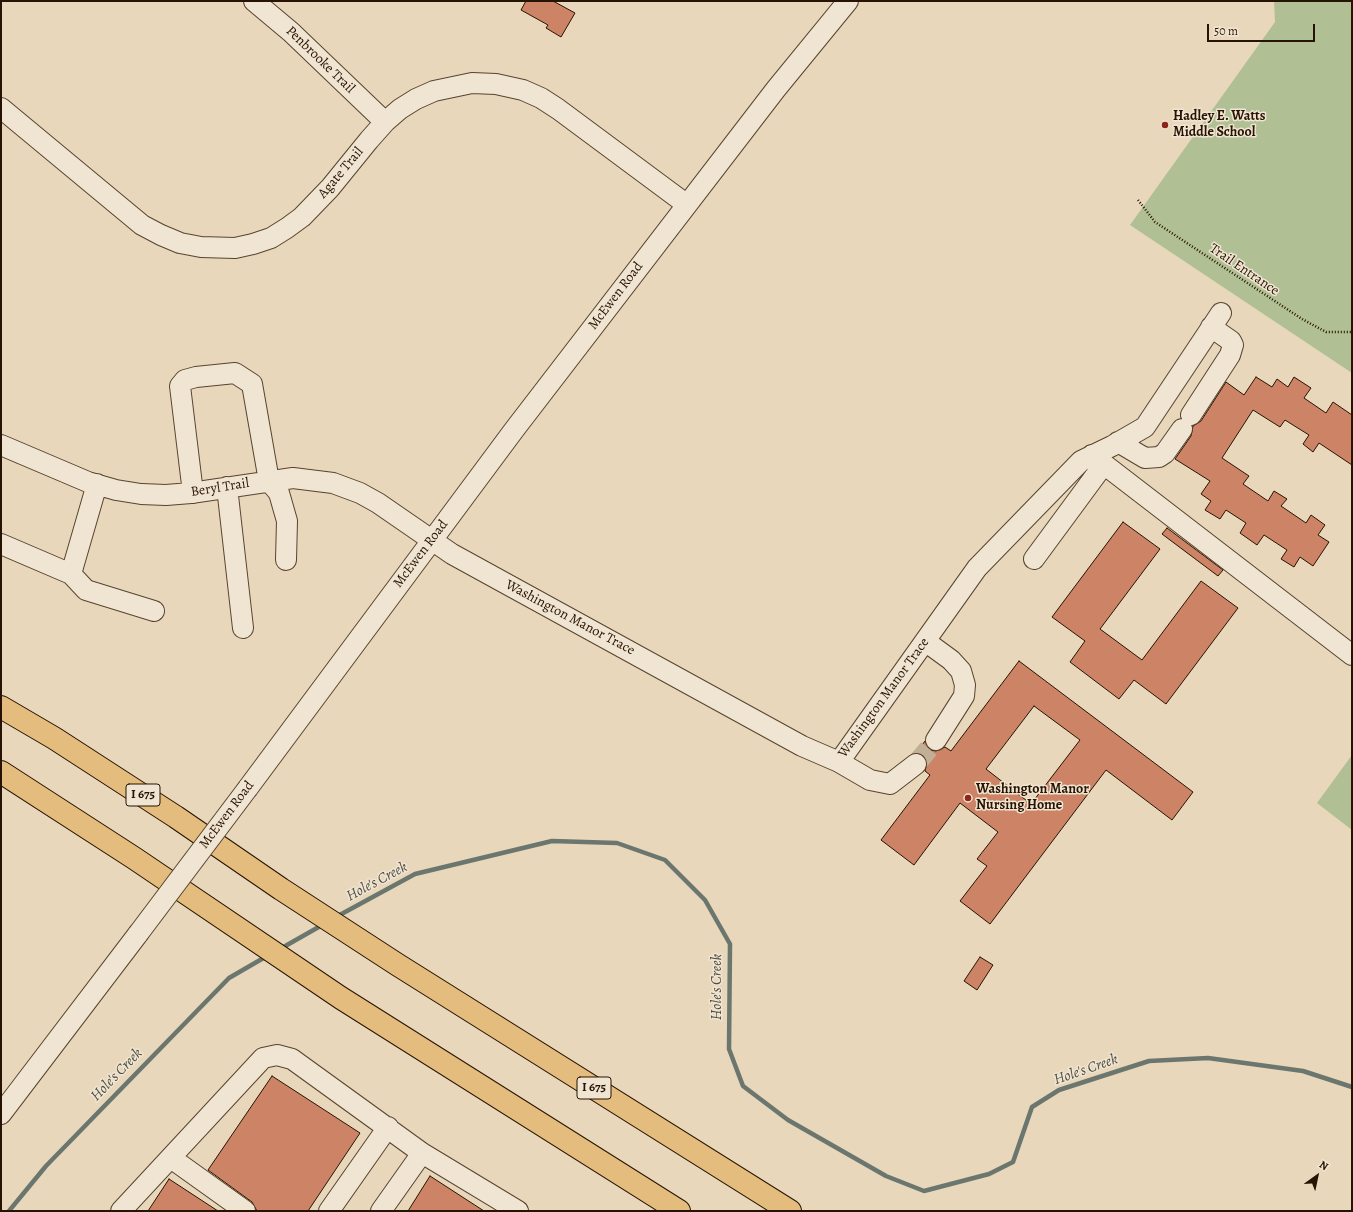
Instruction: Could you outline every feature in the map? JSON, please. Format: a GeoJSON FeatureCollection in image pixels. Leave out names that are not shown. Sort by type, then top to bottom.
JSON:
{"type":"FeatureCollection","features":[{"type":"Feature","properties":{"kind":"highway","name":"I 675"},"geometry":{"type":"LineString","coordinates":[[1,707],[54,738],[176,817],[281,889],[398,965],[790,1211]]}},
{"type":"Feature","properties":{"kind":"highway"},"geometry":{"type":"LineString","coordinates":[[1,772],[134,858],[341,998],[679,1211]]}},
{"type":"Feature","properties":{"kind":"street","name":"Penbrooke Trail"},"geometry":{"type":"LineString","coordinates":[[254,1],[291,32],[385,122]]}},
{"type":"Feature","properties":{"kind":"street","name":"McEwen Road"},"geometry":{"type":"LineString","coordinates":[[3,1108],[138,934],[432,540],[686,204],[776,88],[848,1]]}},
{"type":"Feature","properties":{"kind":"street","name":"Agate Trail"},"geometry":{"type":"LineString","coordinates":[[1,108],[142,225],[180,243],[216,249],[235,248],[253,244],[271,238],[288,228],[302,217],[330,188],[385,122],[416,98],[434,91],[472,83],[496,84],[523,90],[541,98],[686,204]]}},
{"type":"Feature","properties":{"kind":"street","name":"Washington Manor Trace"},"geometry":{"type":"LineString","coordinates":[[432,540],[452,554],[802,746],[839,762],[977,568],[1081,461],[1098,459],[1118,442],[1145,427],[1216,320],[1233,345],[1230,355],[1165,453],[1159,457],[1145,458],[1118,442]]}},
{"type":"Feature","properties":{"kind":"street"},"geometry":{"type":"LineString","coordinates":[[193,493],[180,386],[185,380],[196,377],[235,373],[252,384],[269,481],[279,493],[287,521],[286,560]]}},
{"type":"Feature","properties":{"kind":"street","name":"Beryl Trail"},"geometry":{"type":"LineString","coordinates":[[2,448],[97,484],[141,494],[166,495],[193,493],[293,478],[333,483],[360,493],[378,503],[432,540]]}},
{"type":"Feature","properties":{"kind":"street"},"geometry":{"type":"LineString","coordinates":[[1034,559],[1098,459],[1352,655]]}},
{"type":"Feature","properties":{"kind":"street"},"geometry":{"type":"LineString","coordinates":[[71,574],[97,484]]}},
{"type":"Feature","properties":{"kind":"street"},"geometry":{"type":"LineString","coordinates":[[227,487],[243,628]]}},
{"type":"Feature","properties":{"kind":"street"},"geometry":{"type":"LineString","coordinates":[[1,544],[71,574],[86,590],[154,611]]}},
{"type":"Feature","properties":{"kind":"street"},"geometry":{"type":"LineString","coordinates":[[925,642],[951,660],[962,671],[964,685],[964,696],[936,740]]}},
{"type":"Feature","properties":{"kind":"street"},"geometry":{"type":"LineString","coordinates":[[839,762],[870,780],[890,784],[916,764]]}},
{"type":"Feature","properties":{"kind":"street"},"geometry":{"type":"LineString","coordinates":[[121,1211],[263,1058],[277,1055],[292,1059],[422,1153],[518,1211]]}},
{"type":"Feature","properties":{"kind":"street"},"geometry":{"type":"LineString","coordinates":[[329,1211],[388,1127]]}},
{"type":"Feature","properties":{"kind":"street"},"geometry":{"type":"LineString","coordinates":[[381,1211],[422,1153]]}},
{"type":"Feature","properties":{"kind":"street"},"geometry":{"type":"LineString","coordinates":[[171,1158],[245,1211]]}},
{"type":"Feature","properties":{"kind":"path","name":"Trail Entrance"},"geometry":{"type":"LineString","coordinates":[[1138,200],[1155,222],[1302,320],[1326,332],[1352,332]]}},
{"type":"Feature","properties":{"kind":"green space"},"geometry":{"type":"Polygon","coordinates":[[[1274,1],[1352,1],[1352,373],[1130,225],[1275,22],[1274,1]]]}},
{"type":"Feature","properties":{"kind":"green space"},"geometry":{"type":"Polygon","coordinates":[[[1352,755],[1352,830],[1317,803],[1352,755]]]}},
{"type":"Feature","properties":{"kind":"building"},"geometry":{"type":"Polygon","coordinates":[[[526,1],[553,1],[575,13],[561,37],[546,28],[548,25],[521,10],[526,1]]]}},
{"type":"Feature","properties":{"kind":"building"},"geometry":{"type":"Polygon","coordinates":[[[1256,377],[1272,387],[1277,379],[1288,387],[1294,377],[1311,388],[1304,398],[1326,413],[1333,402],[1352,415],[1352,465],[1319,443],[1313,452],[1303,444],[1309,435],[1285,420],[1280,427],[1253,410],[1222,458],[1249,476],[1243,484],[1268,501],[1274,491],[1287,499],[1281,506],[1306,523],[1311,515],[1325,525],[1318,535],[1329,542],[1313,566],[1300,557],[1294,567],[1281,559],[1287,550],[1264,535],[1257,545],[1240,533],[1246,523],[1226,510],[1220,519],[1205,510],[1211,501],[1201,494],[1210,481],[1175,459],[1191,436],[1193,426],[1201,421],[1226,382],[1244,395],[1256,377]]]}},
{"type":"Feature","properties":{"kind":"building"},"geometry":{"type":"Polygon","coordinates":[[[1123,522],[1160,549],[1100,629],[1142,660],[1201,581],[1238,608],[1166,704],[1134,680],[1119,699],[1070,662],[1085,641],[1052,617],[1123,522]]]}},
{"type":"Feature","properties":{"kind":"building"},"geometry":{"type":"Polygon","coordinates":[[[1167,528],[1223,570],[1218,576],[1162,534],[1167,528]]]}},
{"type":"Feature","properties":{"kind":"building","name":"Washington Manor Nursing Home"},"geometry":{"type":"Polygon","coordinates":[[[1019,661],[1193,792],[1172,820],[1106,770],[990,924],[960,901],[987,866],[977,859],[998,832],[960,803],[914,865],[881,840],[930,775],[925,771],[927,763],[925,757],[916,753],[925,741],[930,750],[936,751],[945,747],[951,751],[1019,661]],[[1034,706],[986,769],[1031,804],[1080,740],[1034,706]]]}},
{"type":"Feature","properties":{"kind":"building"},"geometry":{"type":"Polygon","coordinates":[[[980,957],[993,965],[977,990],[964,981],[980,957]]]}},
{"type":"Feature","properties":{"kind":"building"},"geometry":{"type":"Polygon","coordinates":[[[272,1076],[360,1133],[308,1211],[257,1211],[252,1202],[208,1170],[272,1076]]]}},
{"type":"Feature","properties":{"kind":"building"},"geometry":{"type":"Polygon","coordinates":[[[430,1176],[484,1211],[408,1211],[430,1176]]]}},
{"type":"Feature","properties":{"kind":"building"},"geometry":{"type":"Polygon","coordinates":[[[169,1179],[218,1211],[148,1211],[169,1179]]]}},
{"type":"Feature","properties":{"kind":"waterway","name":"Hole's Creek"},"geometry":{"type":"LineString","coordinates":[[336,917],[415,874],[552,841],[617,843],[665,860],[705,900],[730,944],[729,1049],[743,1086],[788,1120],[886,1176],[924,1191],[989,1174],[1013,1162],[1032,1107],[1059,1090],[1149,1061],[1208,1058],[1303,1071],[1352,1087]]}},
{"type":"Feature","properties":{"kind":"waterway","name":"Hole's Creek"},"geometry":{"type":"LineString","coordinates":[[280,949],[324,924]]}},
{"type":"Feature","properties":{"kind":"waterway","name":"Hole's Creek"},"geometry":{"type":"LineString","coordinates":[[9,1211],[46,1166],[229,978],[267,956]]}},
{"type":"Feature","properties":{"kind":"tunnel"},"geometry":{"type":"LineString","coordinates":[[916,764],[936,740]]}},
{"type":"Feature","properties":{"kind":"place","name":"Hadley E. Watts Middle School"},"geometry":{"type":"Point","coordinates":[1165,125]}},
{"type":"Feature","properties":{"kind":"place","name":"Washington Manor Nursing Home"},"geometry":{"type":"Point","coordinates":[968,798]}}]}
